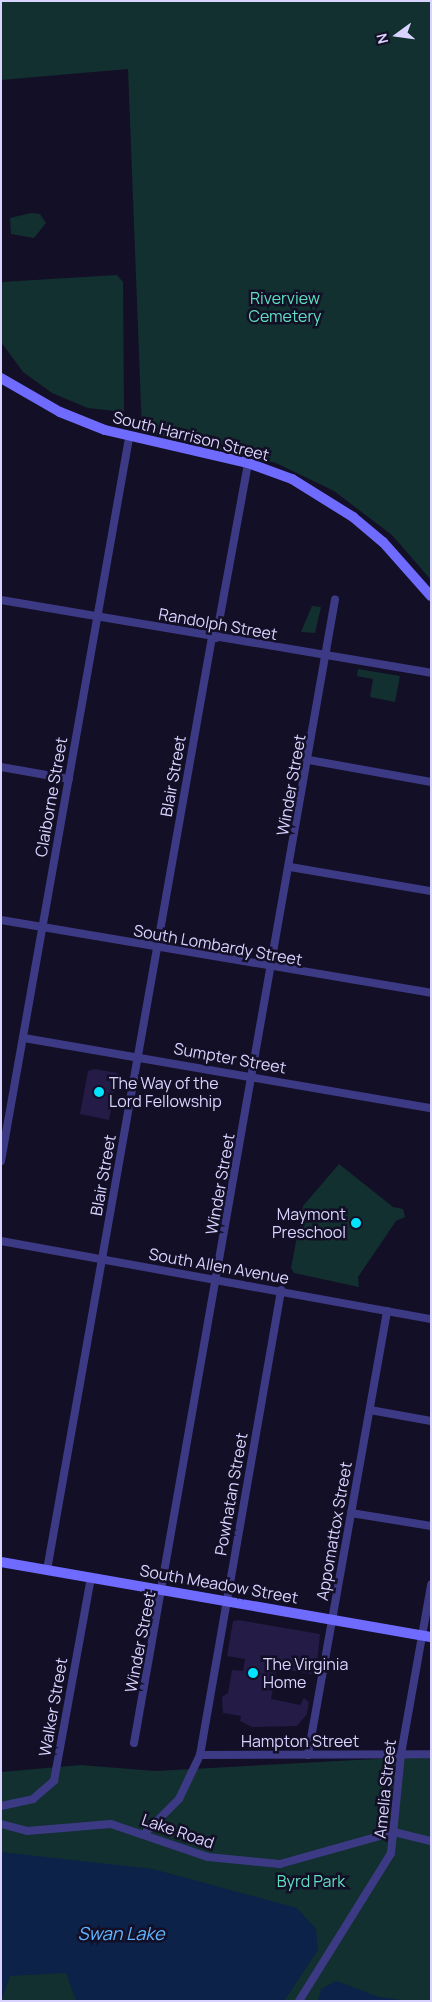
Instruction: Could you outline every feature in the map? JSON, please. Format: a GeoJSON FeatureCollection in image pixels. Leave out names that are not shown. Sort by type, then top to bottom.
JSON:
{"type":"FeatureCollection","features":[{"type":"Feature","properties":{"kind":"street","name":"South Harrison Street"},"geometry":{"type":"LineString","coordinates":[[1,378],[60,412],[129,438],[248,463],[292,480],[353,516],[383,542],[431,596]]}},
{"type":"Feature","properties":{"kind":"street","name":"Claiborne Street"},"geometry":{"type":"LineString","coordinates":[[1,1161],[129,438]]}},
{"type":"Feature","properties":{"kind":"street","name":"Blair Street"},"geometry":{"type":"LineString","coordinates":[[47,1570],[157,948],[248,463]]}},
{"type":"Feature","properties":{"kind":"street","name":"Randolph Street"},"geometry":{"type":"LineString","coordinates":[[1,600],[214,638],[431,673]]}},
{"type":"Feature","properties":{"kind":"street","name":"Winder Street"},"geometry":{"type":"LineString","coordinates":[[134,1743],[164,1590],[327,656],[335,600]]}},
{"type":"Feature","properties":{"kind":"street"},"geometry":{"type":"LineString","coordinates":[[309,760],[431,782]]}},
{"type":"Feature","properties":{"kind":"street"},"geometry":{"type":"LineString","coordinates":[[1,767],[69,779]]}},
{"type":"Feature","properties":{"kind":"street"},"geometry":{"type":"LineString","coordinates":[[290,867],[431,891]]}},
{"type":"Feature","properties":{"kind":"street","name":"South Lombardy Street"},"geometry":{"type":"LineString","coordinates":[[1,920],[272,968],[431,993]]}},
{"type":"Feature","properties":{"kind":"street","name":"Sumpter Street"},"geometry":{"type":"LineString","coordinates":[[24,1038],[138,1056],[431,1108]]}},
{"type":"Feature","properties":{"kind":"street","name":"South Allen Avenue"},"geometry":{"type":"LineString","coordinates":[[1,1241],[281,1290],[431,1319]]}},
{"type":"Feature","properties":{"kind":"street","name":"Powhatan Street"},"geometry":{"type":"LineString","coordinates":[[145,1833],[179,1799],[200,1755],[281,1290]]}},
{"type":"Feature","properties":{"kind":"street","name":"Appomattox Street"},"geometry":{"type":"LineString","coordinates":[[308,1755],[387,1311]]}},
{"type":"Feature","properties":{"kind":"street"},"geometry":{"type":"LineString","coordinates":[[370,1410],[431,1421]]}},
{"type":"Feature","properties":{"kind":"street"},"geometry":{"type":"LineString","coordinates":[[351,1513],[431,1526]]}},
{"type":"Feature","properties":{"kind":"street","name":"South Meadow Street"},"geometry":{"type":"LineString","coordinates":[[1,1562],[426,1636]]}},
{"type":"Feature","properties":{"kind":"street","name":"Walker Street"},"geometry":{"type":"LineString","coordinates":[[1,1806],[33,1799],[54,1781],[91,1578]]}},
{"type":"Feature","properties":{"kind":"street","name":"Amelia Street"},"geometry":{"type":"LineString","coordinates":[[299,2001],[391,1852],[401,1754],[426,1636],[431,1585]]}},
{"type":"Feature","properties":{"kind":"street","name":"Hampton Street"},"geometry":{"type":"LineString","coordinates":[[200,1755],[431,1754]]}},
{"type":"Feature","properties":{"kind":"street","name":"Lake Road"},"geometry":{"type":"LineString","coordinates":[[1,1824],[27,1831],[112,1824],[145,1833],[208,1857],[280,1864],[394,1832],[431,1841]]}},
{"type":"Feature","properties":{"kind":"green space","name":"Riverview Cemetery"},"geometry":{"type":"Polygon","coordinates":[[[1,1],[431,1],[431,580],[392,535],[334,491],[276,463],[142,432],[128,69],[1,80],[1,1]]]}},
{"type":"Feature","properties":{"kind":"green space"},"geometry":{"type":"Polygon","coordinates":[[[31,213],[40,214],[46,223],[34,238],[11,234],[10,218],[31,213]]]}},
{"type":"Feature","properties":{"kind":"green space"},"geometry":{"type":"Polygon","coordinates":[[[117,275],[123,282],[124,412],[88,408],[52,393],[23,372],[1,342],[1,282],[117,275]]]}},
{"type":"Feature","properties":{"kind":"green space"},"geometry":{"type":"Polygon","coordinates":[[[312,606],[321,607],[315,633],[301,632],[312,606]]]}},
{"type":"Feature","properties":{"kind":"green space"},"geometry":{"type":"Polygon","coordinates":[[[358,669],[400,676],[395,702],[370,697],[373,679],[357,676],[358,669]]]}},
{"type":"Feature","properties":{"kind":"green space"},"geometry":{"type":"Polygon","coordinates":[[[339,1164],[393,1207],[403,1209],[405,1217],[396,1221],[358,1277],[359,1287],[294,1273],[291,1268],[303,1206],[339,1164]]]}},
{"type":"Feature","properties":{"kind":"green space","name":"Byrd Park"},"geometry":{"type":"Polygon","coordinates":[[[431,1756],[431,2001],[1,2001],[1,1772],[81,1765],[155,1771],[431,1756]]]}},
{"type":"Feature","properties":{"kind":"water","name":"Swan Lake"},"geometry":{"type":"Polygon","coordinates":[[[1,1852],[153,1869],[297,1908],[316,1929],[318,1950],[284,2001],[76,2001],[66,1973],[10,1976],[1,2001],[1,1852]]]}},
{"type":"Feature","properties":{"kind":"water"},"geometry":{"type":"Polygon","coordinates":[[[336,1981],[379,1997],[410,2001],[318,2001],[321,1989],[336,1981]]]}},
{"type":"Feature","properties":{"kind":"building","name":"The Way of the Lord Fellowship"},"geometry":{"type":"Polygon","coordinates":[[[94,1069],[118,1073],[109,1120],[80,1114],[88,1071],[94,1069]]]}},
{"type":"Feature","properties":{"kind":"building","name":"The Virginia Home"},"geometry":{"type":"Polygon","coordinates":[[[238,1620],[320,1634],[316,1675],[277,1668],[271,1699],[300,1705],[304,1698],[309,1702],[307,1714],[297,1726],[252,1727],[240,1721],[241,1716],[223,1713],[222,1697],[228,1693],[232,1670],[243,1671],[245,1659],[227,1656],[233,1621],[238,1620]]]}},
{"type":"Feature","properties":{"kind":"place","name":"The Way of the Lord Fellowship"},"geometry":{"type":"Point","coordinates":[99,1092]}},
{"type":"Feature","properties":{"kind":"place","name":"Maymont Preschool"},"geometry":{"type":"Point","coordinates":[356,1223]}},
{"type":"Feature","properties":{"kind":"place","name":"The Virginia Home"},"geometry":{"type":"Point","coordinates":[253,1673]}}]}
